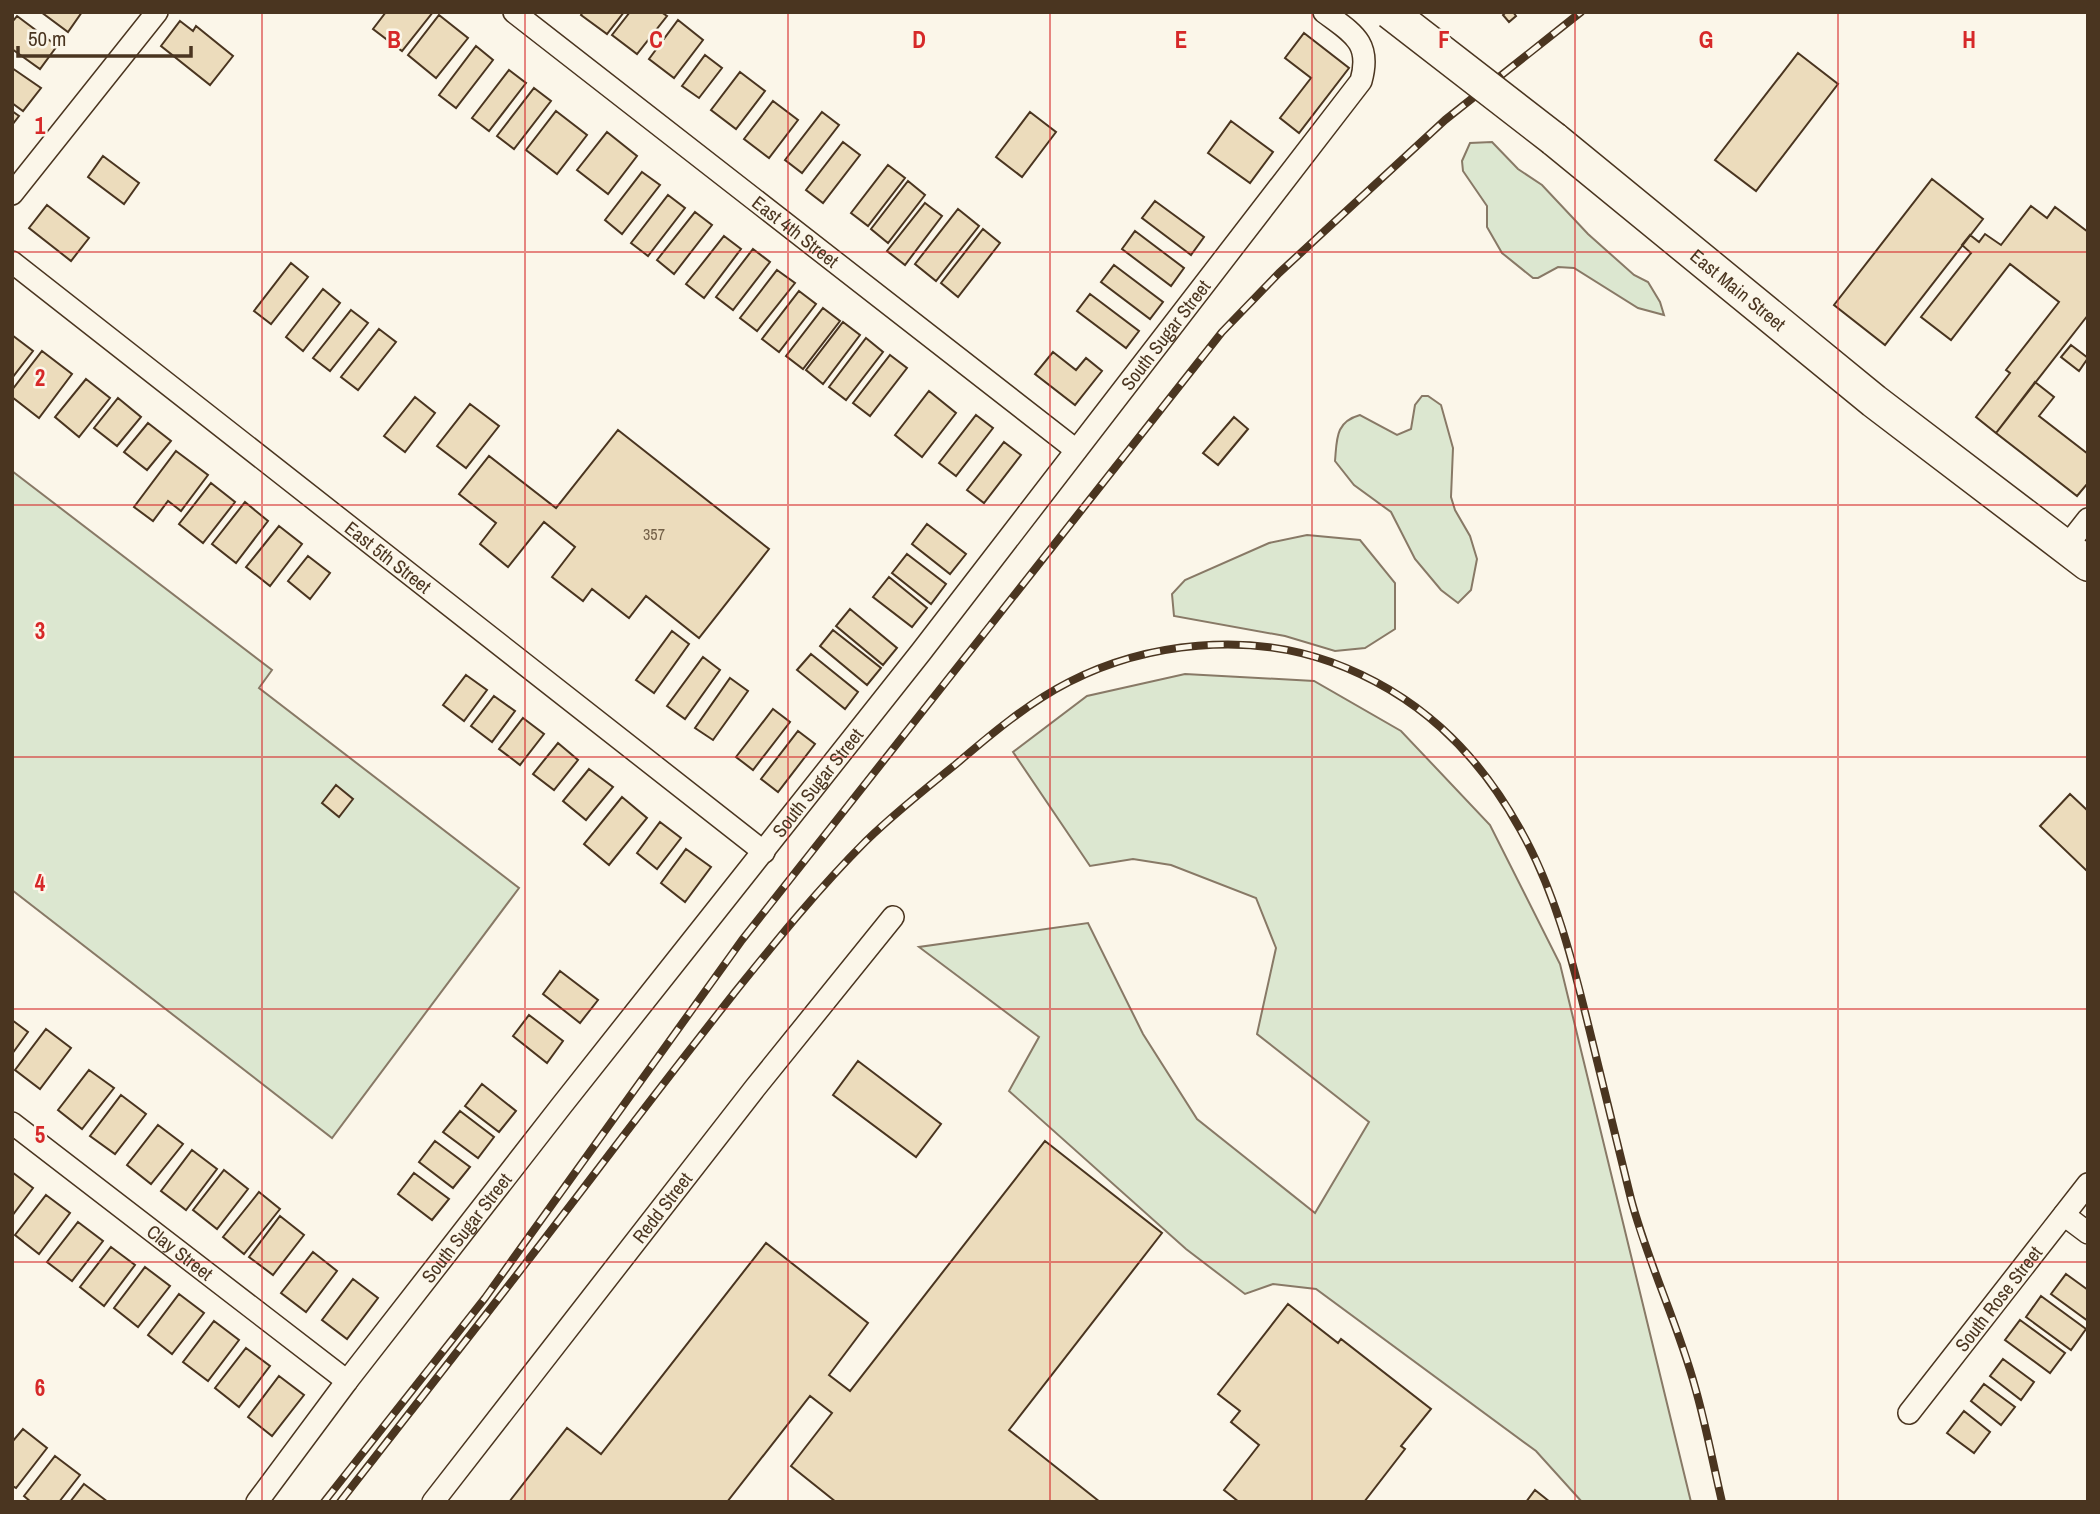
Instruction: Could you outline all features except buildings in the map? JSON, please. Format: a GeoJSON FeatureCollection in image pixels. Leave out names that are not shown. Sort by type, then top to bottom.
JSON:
{"type":"FeatureCollection","features":[{"type":"Feature","properties":{"kind":"main road","name":"East Main Street"},"geometry":{"type":"LineString","coordinates":[[1390,12],[1555,139],[1874,401],[2077,556]]}},
{"type":"Feature","properties":{"kind":"street"},"geometry":{"type":"LineString","coordinates":[[12,194],[157,12]]}},
{"type":"Feature","properties":{"kind":"street","name":"East 4th Street"},"geometry":{"type":"LineString","coordinates":[[514,12],[1076,450]]}},
{"type":"Feature","properties":{"kind":"street","name":"South Sugar Street"},"geometry":{"type":"LineString","coordinates":[[257,1502],[347,1381],[764,852],[1361,80],[1366,57],[1361,43],[1324,12]]}},
{"type":"Feature","properties":{"kind":"street","name":"East 5th Street"},"geometry":{"type":"LineString","coordinates":[[12,262],[764,852]]}},
{"type":"Feature","properties":{"kind":"street"},"geometry":{"type":"LineString","coordinates":[[2077,556],[2088,519]]}},
{"type":"Feature","properties":{"kind":"street","name":"Redd Street"},"geometry":{"type":"LineString","coordinates":[[433,1502],[779,1057],[893,917]]}},
{"type":"Feature","properties":{"kind":"street","name":"Clay Street"},"geometry":{"type":"LineString","coordinates":[[12,1123],[347,1381]]}},
{"type":"Feature","properties":{"kind":"street","name":"South Rose Street"},"geometry":{"type":"LineString","coordinates":[[1909,1413],[2088,1184]]}},
{"type":"Feature","properties":{"kind":"street"},"geometry":{"type":"LineString","coordinates":[[2064,1214],[2088,1233]]}},
{"type":"Feature","properties":{"kind":"green space"},"geometry":{"type":"Polygon","coordinates":[[[1492,142],[1518,169],[1542,185],[1588,234],[1634,275],[1648,282],[1664,315],[1638,308],[1574,268],[1558,267],[1533,278],[1502,253],[1487,227],[1487,206],[1463,171],[1462,161],[1470,143],[1492,142]]]}},
{"type":"Feature","properties":{"kind":"green space"},"geometry":{"type":"Polygon","coordinates":[[[1422,396],[1428,396],[1441,405],[1453,448],[1451,497],[1470,536],[1477,559],[1471,590],[1458,603],[1441,590],[1415,559],[1391,512],[1354,485],[1335,461],[1339,432],[1346,422],[1360,415],[1397,435],[1411,429],[1415,405],[1422,396]]]}},
{"type":"Feature","properties":{"kind":"green space"},"geometry":{"type":"Polygon","coordinates":[[[12,471],[272,670],[259,688],[519,888],[332,1138],[12,890],[12,471]]]}},
{"type":"Feature","properties":{"kind":"green space"},"geometry":{"type":"Polygon","coordinates":[[[1307,535],[1360,540],[1395,583],[1395,629],[1365,648],[1335,651],[1285,636],[1174,616],[1172,594],[1185,580],[1269,543],[1307,535]]]}},
{"type":"Feature","properties":{"kind":"green space"},"geometry":{"type":"Polygon","coordinates":[[[1185,674],[1314,681],[1401,731],[1490,825],[1560,964],[1691,1502],[1582,1502],[1536,1451],[1316,1289],[1273,1284],[1245,1294],[1186,1249],[1009,1091],[1039,1037],[919,947],[1088,923],[1143,1034],[1197,1119],[1315,1213],[1369,1122],[1257,1034],[1276,948],[1256,898],[1171,865],[1133,859],[1090,866],[1013,752],[1087,696],[1185,674]]]}},
{"type":"Feature","properties":{"kind":"railway"},"geometry":{"type":"LineString","coordinates":[[324,1502],[485,1298],[742,940],[1222,332],[1279,273],[1445,120],[1581,12]]}},
{"type":"Feature","properties":{"kind":"railway"},"geometry":{"type":"LineString","coordinates":[[340,1502],[735,992],[815,896],[866,841],[996,731],[1069,682],[1099,668],[1164,650],[1232,645],[1266,647],[1331,662],[1390,690],[1417,708],[1463,750],[1503,800],[1520,829],[1553,901],[1569,951],[1631,1199],[1688,1363],[1722,1502]]}}]}
